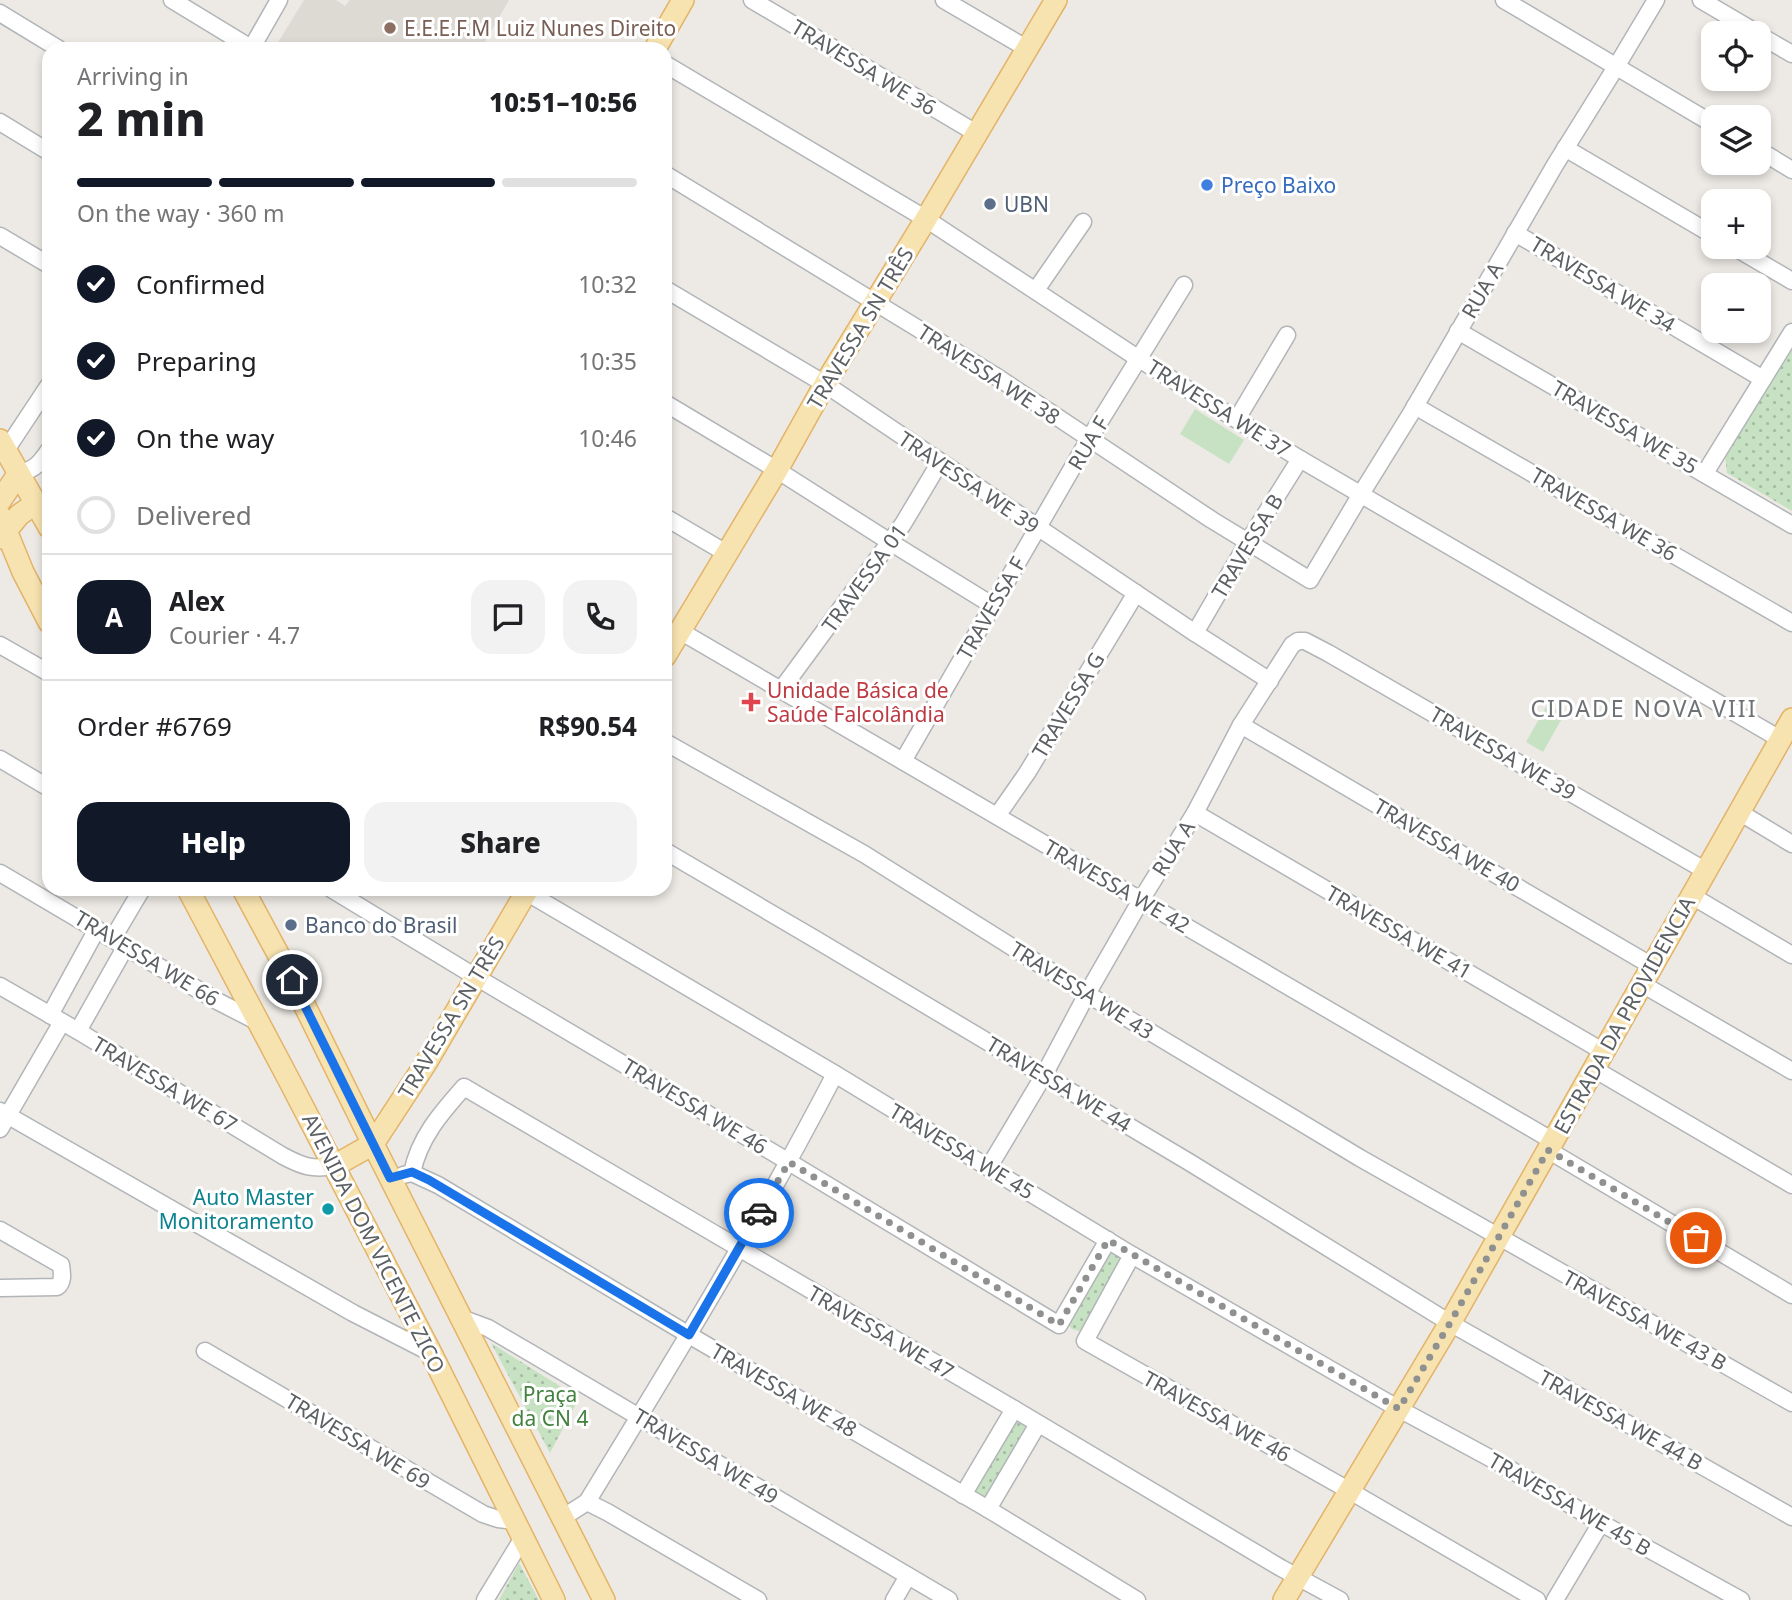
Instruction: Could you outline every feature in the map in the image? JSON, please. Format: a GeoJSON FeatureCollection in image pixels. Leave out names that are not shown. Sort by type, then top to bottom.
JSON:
{"type":"FeatureCollection","features":[{"type":"Feature","properties":{"kind":"main road"},"geometry":{"type":"LineString","coordinates":[[658,42],[682,0]]}},
{"type":"Feature","properties":{"kind":"main road","name":"TRAVESSA SN TRÊS"},"geometry":{"type":"LineString","coordinates":[[672,637],[778,470],[825,384],[1056,0]]}},
{"type":"Feature","properties":{"kind":"main road"},"geometry":{"type":"LineString","coordinates":[[3,445],[19,473],[42,503],[24,510],[2,528],[42,609]]}},
{"type":"Feature","properties":{"kind":"main road"},"geometry":{"type":"LineString","coordinates":[[0,501],[19,473]]}},
{"type":"Feature","properties":{"kind":"main road"},"geometry":{"type":"LineString","coordinates":[[37,599],[42,583]]}},
{"type":"Feature","properties":{"kind":"main road","name":"ESTRADA DA PROVIDENCIA"},"geometry":{"type":"LineString","coordinates":[[1284,1600],[1450,1323],[1788,729]]}},
{"type":"Feature","properties":{"kind":"main road"},"geometry":{"type":"LineString","coordinates":[[192,896],[258,1021]]}},
{"type":"Feature","properties":{"kind":"main road","name":"AVENIDA DOM VICENTE ZICO"},"geometry":{"type":"LineString","coordinates":[[247,896],[292,980],[604,1600]]}},
{"type":"Feature","properties":{"kind":"main road","name":"TRAVESSA SN TRÊS"},"geometry":{"type":"LineString","coordinates":[[373,1144],[426,1063],[522,896]]}},
{"type":"Feature","properties":{"kind":"main road","name":"AVENIDA DOM VICENTE ZICO"},"geometry":{"type":"LineString","coordinates":[[258,1021],[282,1043],[337,1164],[554,1600]]}},
{"type":"Feature","properties":{"kind":"main road"},"geometry":{"type":"LineString","coordinates":[[337,1164],[373,1144]]}},
{"type":"Feature","properties":{"kind":"street"},"geometry":{"type":"LineString","coordinates":[[172,0],[240,42]]}},
{"type":"Feature","properties":{"kind":"street"},"geometry":{"type":"LineString","coordinates":[[255,42],[279,0]]}},
{"type":"Feature","properties":{"kind":"street","name":"TRAVESSA WE 36"},"geometry":{"type":"LineString","coordinates":[[752,0],[976,133]]}},
{"type":"Feature","properties":{"kind":"street"},"geometry":{"type":"LineString","coordinates":[[944,0],[1026,48]]}},
{"type":"Feature","properties":{"kind":"street"},"geometry":{"type":"LineString","coordinates":[[1504,0],[1701,117]]}},
{"type":"Feature","properties":{"kind":"street","name":"RUA A"},"geometry":{"type":"LineString","coordinates":[[1310,580],[1565,148],[1656,0]]}},
{"type":"Feature","properties":{"kind":"street"},"geometry":{"type":"LineString","coordinates":[[1701,0],[1736,21]]}},
{"type":"Feature","properties":{"kind":"street"},"geometry":{"type":"LineString","coordinates":[[0,13],[48,42]]}},
{"type":"Feature","properties":{"kind":"street"},"geometry":{"type":"LineString","coordinates":[[1771,42],[1792,54]]}},
{"type":"Feature","properties":{"kind":"street","name":"TRAVESSA WE 37"},"geometry":{"type":"LineString","coordinates":[[672,68],[926,219],[1139,359],[1300,459],[1788,729]]}},
{"type":"Feature","properties":{"kind":"street"},"geometry":{"type":"LineString","coordinates":[[0,122],[42,148]]}},
{"type":"Feature","properties":{"kind":"street"},"geometry":{"type":"LineString","coordinates":[[1565,148],[1701,228]]}},
{"type":"Feature","properties":{"kind":"street"},"geometry":{"type":"LineString","coordinates":[[1771,157],[1792,170]]}},
{"type":"Feature","properties":{"kind":"street","name":"TRAVESSA WE 38"},"geometry":{"type":"LineString","coordinates":[[672,178],[994,376],[1310,580]]}},
{"type":"Feature","properties":{"kind":"street"},"geometry":{"type":"LineString","coordinates":[[1036,290],[1083,222]]}},
{"type":"Feature","properties":{"kind":"street","name":"TRAVESSA WE 34"},"geometry":{"type":"LineString","coordinates":[[1515,233],[1763,379]]}},
{"type":"Feature","properties":{"kind":"street"},"geometry":{"type":"LineString","coordinates":[[0,236],[42,261]]}},
{"type":"Feature","properties":{"kind":"street"},"geometry":{"type":"LineString","coordinates":[[1754,259],[1792,281]]}},
{"type":"Feature","properties":{"kind":"street","name":"RUA F"},"geometry":{"type":"LineString","coordinates":[[1038,528],[1089,439],[1184,285]]}},
{"type":"Feature","properties":{"kind":"street","name":"TRAVESSA WE 39"},"geometry":{"type":"LineString","coordinates":[[672,293],[825,384],[1270,681]]}},
{"type":"Feature","properties":{"kind":"street","name":"TRAVESSA WE 35"},"geometry":{"type":"LineString","coordinates":[[1458,331],[1792,525]]}},
{"type":"Feature","properties":{"kind":"street"},"geometry":{"type":"LineString","coordinates":[[1705,473],[1792,332]]}},
{"type":"Feature","properties":{"kind":"street"},"geometry":{"type":"LineString","coordinates":[[1237,419],[1287,335]]}},
{"type":"Feature","properties":{"kind":"street"},"geometry":{"type":"LineString","coordinates":[[3,445],[42,393]]}},
{"type":"Feature","properties":{"kind":"street","name":"TRAVESSA WE 36"},"geometry":{"type":"LineString","coordinates":[[1415,406],[1792,623]]}},
{"type":"Feature","properties":{"kind":"street"},"geometry":{"type":"LineString","coordinates":[[672,407],[778,470],[992,605]]}},
{"type":"Feature","properties":{"kind":"street","name":"TRAVESSA B"},"geometry":{"type":"LineString","coordinates":[[1195,633],[1248,541],[1300,459]]}},
{"type":"Feature","properties":{"kind":"street"},"geometry":{"type":"LineString","coordinates":[[19,473],[35,468],[42,461]]}},
{"type":"Feature","properties":{"kind":"street","name":"TRAVESSA 01"},"geometry":{"type":"LineString","coordinates":[[781,690],[903,524],[940,462]]}},
{"type":"Feature","properties":{"kind":"street"},"geometry":{"type":"LineString","coordinates":[[672,521],[726,553]]}},
{"type":"Feature","properties":{"kind":"street","name":"TRAVESSA F"},"geometry":{"type":"LineString","coordinates":[[903,761],[1038,528]]}},
{"type":"Feature","properties":{"kind":"street","name":"TRAVESSA G"},"geometry":{"type":"LineString","coordinates":[[997,816],[1027,773],[1136,593]]}},
{"type":"Feature","properties":{"kind":"street","name":"TRAVESSA WE 42"},"geometry":{"type":"LineString","coordinates":[[672,639],[781,690],[1141,900],[1551,1145],[1792,1295]]}},
{"type":"Feature","properties":{"kind":"street","name":"RUA A"},"geometry":{"type":"LineString","coordinates":[[989,1167],[1044,1075],[1141,900],[1195,813],[1241,725],[1292,645],[1298,640]]}},
{"type":"Feature","properties":{"kind":"street","name":"TRAVESSA WE 39"},"geometry":{"type":"LineString","coordinates":[[1298,640],[1340,659],[1706,871]]}},
{"type":"Feature","properties":{"kind":"street"},"geometry":{"type":"LineString","coordinates":[[0,645],[42,669]]}},
{"type":"Feature","properties":{"kind":"street","name":"TRAVESSA WE 40"},"geometry":{"type":"LineString","coordinates":[[1241,725],[1647,975],[1792,1071]]}},
{"type":"Feature","properties":{"kind":"street","name":"TRAVESSA WE 43"},"geometry":{"type":"LineString","coordinates":[[672,746],[864,854],[1087,994],[1348,1152],[1498,1238]]}},
{"type":"Feature","properties":{"kind":"street"},"geometry":{"type":"LineString","coordinates":[[0,759],[42,784]]}},
{"type":"Feature","properties":{"kind":"street"},"geometry":{"type":"LineString","coordinates":[[1739,812],[1792,844]]}},
{"type":"Feature","properties":{"kind":"street","name":"TRAVESSA WE 41"},"geometry":{"type":"LineString","coordinates":[[1195,813],[1599,1061],[1792,1185]]}},
{"type":"Feature","properties":{"kind":"street","name":"TRAVESSA WE 44"},"geometry":{"type":"LineString","coordinates":[[672,855],[1189,1162],[1450,1323]]}},
{"type":"Feature","properties":{"kind":"street","name":"TRAVESSA WE 66"},"geometry":{"type":"LineString","coordinates":[[0,873],[219,1002],[258,1021]]}},
{"type":"Feature","properties":{"kind":"street"},"geometry":{"type":"LineString","coordinates":[[78,1031],[139,896]]}},
{"type":"Feature","properties":{"kind":"street","name":"TRAVESSA WE 46"},"geometry":{"type":"LineString","coordinates":[[343,896],[1059,1325],[1108,1240]]}},
{"type":"Feature","properties":{"kind":"street","name":"TRAVESSA WE 45"},"geometry":{"type":"LineString","coordinates":[[535,896],[1132,1255],[1399,1409]]}},
{"type":"Feature","properties":{"kind":"street"},"geometry":{"type":"LineString","coordinates":[[1692,896],[1792,955]]}},
{"type":"Feature","properties":{"kind":"street"},"geometry":{"type":"LineString","coordinates":[[97,929],[56,1019],[3,1118],[341,1307],[431,1353]]}},
{"type":"Feature","properties":{"kind":"street","name":"TRAVESSA WE 67"},"geometry":{"type":"LineString","coordinates":[[0,986],[297,1164],[310,1168],[337,1164]]}},
{"type":"Feature","properties":{"kind":"street"},"geometry":{"type":"LineString","coordinates":[[562,1518],[587,1502],[739,1249],[835,1074]]}},
{"type":"Feature","properties":{"kind":"street","name":"TRAVESSA WE 47"},"geometry":{"type":"LineString","coordinates":[[412,1172],[415,1156],[429,1130],[464,1087],[1259,1555],[1340,1600]]}},
{"type":"Feature","properties":{"kind":"street"},"geometry":{"type":"LineString","coordinates":[[390,1178],[412,1172]]}},
{"type":"Feature","properties":{"kind":"street","name":"TRAVESSA WE 48"},"geometry":{"type":"LineString","coordinates":[[412,1172],[988,1509],[1137,1600]]}},
{"type":"Feature","properties":{"kind":"street"},"geometry":{"type":"LineString","coordinates":[[0,1230],[61,1265],[62,1277],[57,1287],[0,1288]]}},
{"type":"Feature","properties":{"kind":"street","name":"TRAVESSA WE 43 B"},"geometry":{"type":"LineString","coordinates":[[1498,1238],[1792,1403]]}},
{"type":"Feature","properties":{"kind":"street","name":"TRAVESSA WE 46"},"geometry":{"type":"LineString","coordinates":[[1132,1255],[1085,1341],[1350,1490],[1537,1600]]}},
{"type":"Feature","properties":{"kind":"street","name":"TRAVESSA WE 49"},"geometry":{"type":"LineString","coordinates":[[461,1318],[488,1328],[639,1416],[941,1598]]}},
{"type":"Feature","properties":{"kind":"street","name":"TRAVESSA WE 44 B"},"geometry":{"type":"LineString","coordinates":[[1450,1323],[1792,1517]]}},
{"type":"Feature","properties":{"kind":"street","name":"TRAVESSA WE 69"},"geometry":{"type":"LineString","coordinates":[[205,1351],[483,1514],[520,1528]]}},
{"type":"Feature","properties":{"kind":"street"},"geometry":{"type":"LineString","coordinates":[[963,1495],[1014,1409]]}},
{"type":"Feature","properties":{"kind":"street","name":"TRAVESSA WE 45 B"},"geometry":{"type":"LineString","coordinates":[[1399,1409],[1741,1600]]}},
{"type":"Feature","properties":{"kind":"street"},"geometry":{"type":"LineString","coordinates":[[988,1509],[1038,1424]]}},
{"type":"Feature","properties":{"kind":"street"},"geometry":{"type":"LineString","coordinates":[[587,1502],[758,1600]]}},
{"type":"Feature","properties":{"kind":"street"},"geometry":{"type":"LineString","coordinates":[[1555,1600],[1601,1523]]}},
{"type":"Feature","properties":{"kind":"street"},"geometry":{"type":"LineString","coordinates":[[485,1600],[520,1528]]}},
{"type":"Feature","properties":{"kind":"street"},"geometry":{"type":"LineString","coordinates":[[894,1600],[908,1576]]}},
{"type":"Feature","properties":{"kind":"shaded area","name":"E.E.E.F.M Luiz Nunes Direito"},"geometry":{"type":"Polygon","coordinates":[[[304,0],[336,0],[345,6],[350,0],[509,0],[485,42],[278,42],[304,0]]]}},
{"type":"Feature","properties":{"kind":"green space"},"geometry":{"type":"Polygon","coordinates":[[[1792,346],[1792,511],[1727,473],[1725,456],[1792,346]]]}},
{"type":"Feature","properties":{"kind":"green space"},"geometry":{"type":"Polygon","coordinates":[[[1195,409],[1244,440],[1229,464],[1180,434],[1195,409]]]}},
{"type":"Feature","properties":{"kind":"green space"},"geometry":{"type":"Polygon","coordinates":[[[1547,705],[1564,715],[1543,752],[1526,742],[1547,705]]]}},
{"type":"Feature","properties":{"kind":"green space"},"geometry":{"type":"Polygon","coordinates":[[[1111,1252],[1125,1259],[1082,1332],[1072,1329],[1067,1324],[1111,1252]]]}},
{"type":"Feature","properties":{"kind":"green space","name":"Praça da CN 4"},"geometry":{"type":"Polygon","coordinates":[[[491,1343],[579,1398],[550,1453],[491,1343]]]}},
{"type":"Feature","properties":{"kind":"green space"},"geometry":{"type":"Polygon","coordinates":[[[1014,1409],[1038,1424],[988,1509],[963,1495],[1014,1409]]]}},
{"type":"Feature","properties":{"kind":"green space"},"geometry":{"type":"Polygon","coordinates":[[[519,1563],[539,1600],[499,1600],[519,1563]]]}},
{"type":"Feature","properties":{"kind":"way so far"},"geometry":{"type":"LineString","coordinates":[[759,1213],[789,1162],[1059,1325],[1108,1240],[1399,1409],[1548,1150],[1696,1238]]}},
{"type":"Feature","properties":{"kind":"place","name":"E.E.E.F.M Luiz Nunes Direito"},"geometry":{"type":"Point","coordinates":[390,28]}},
{"type":"Feature","properties":{"kind":"place","name":"Preço Baixo"},"geometry":{"type":"Point","coordinates":[1207,185]}},
{"type":"Feature","properties":{"kind":"place","name":"UBN"},"geometry":{"type":"Point","coordinates":[990,204]}},
{"type":"Feature","properties":{"kind":"place","name":"Unidade Básica de Saúde Falcolândia"},"geometry":{"type":"Point","coordinates":[751,702]}},
{"type":"Feature","properties":{"kind":"place","name":"Banco do Brasil"},"geometry":{"type":"Point","coordinates":[291,925]}},
{"type":"Feature","properties":{"kind":"place","name":"Auto Master Monitoramento"},"geometry":{"type":"Point","coordinates":[328,1209]}},
{"type":"Feature","properties":{"kind":"district","name":"CIDADE NOVA VIII"},"geometry":{"type":"Point","coordinates":[1644,708]}},
{"type":"Feature","properties":{"kind":"route"},"geometry":{"type":"LineString","coordinates":[[292,980],[390,1178],[412,1172],[422,1176],[689,1335],[759,1213]]}}]}
